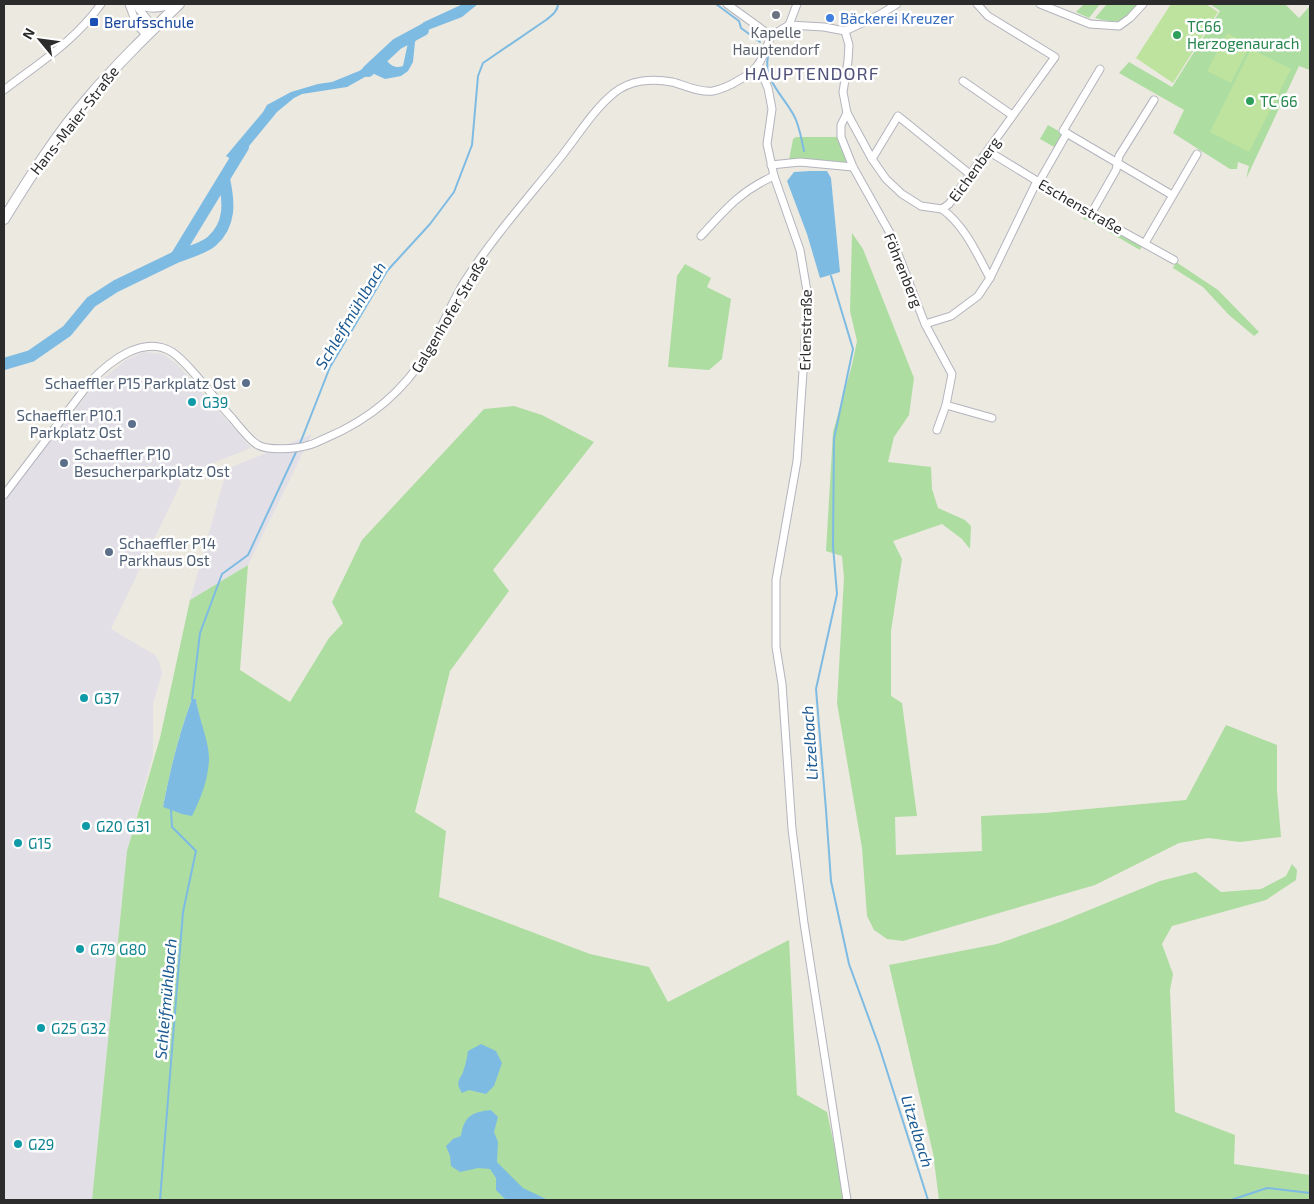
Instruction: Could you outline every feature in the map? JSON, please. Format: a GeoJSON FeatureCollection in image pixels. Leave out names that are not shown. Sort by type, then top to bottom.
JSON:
{"type":"FeatureCollection","features":[{"type":"Feature","properties":{"kind":"street"},"geometry":{"type":"LineString","coordinates":[[4,90],[70,40],[87,23],[101,4]]}},
{"type":"Feature","properties":{"kind":"street"},"geometry":{"type":"LineString","coordinates":[[129,4],[136,23],[150,32]]}},
{"type":"Feature","properties":{"kind":"street"},"geometry":{"type":"LineString","coordinates":[[136,4],[150,32]]}},
{"type":"Feature","properties":{"kind":"street"},"geometry":{"type":"LineString","coordinates":[[136,4],[152,8],[163,8],[172,4]]}},
{"type":"Feature","properties":{"kind":"street","name":"Hans-Maier-Straße"},"geometry":{"type":"LineString","coordinates":[[4,220],[33,172],[88,98],[123,58],[179,4]]}},
{"type":"Feature","properties":{"kind":"street"},"geometry":{"type":"LineString","coordinates":[[727,4],[770,36]]}},
{"type":"Feature","properties":{"kind":"street"},"geometry":{"type":"LineString","coordinates":[[789,25],[797,4]]}},
{"type":"Feature","properties":{"kind":"street"},"geometry":{"type":"LineString","coordinates":[[758,65],[770,36],[789,25],[824,27],[845,31],[897,4]]}},
{"type":"Feature","properties":{"kind":"street","name":"Eichenberg"},"geometry":{"type":"LineString","coordinates":[[845,31],[849,45],[843,92],[846,113],[872,159],[886,179],[902,194],[921,206],[942,209],[949,204],[971,176],[1012,115],[1055,57],[988,16],[977,4]]}},
{"type":"Feature","properties":{"kind":"street"},"geometry":{"type":"LineString","coordinates":[[1040,4],[1090,24],[1120,26],[1143,4]]}},
{"type":"Feature","properties":{"kind":"street","name":"Erlenstraße"},"geometry":{"type":"LineString","coordinates":[[758,65],[768,88],[772,109],[767,144],[771,166],[800,250],[808,297],[797,461],[776,580],[776,647],[782,684],[792,829],[804,923],[847,1200]]}},
{"type":"Feature","properties":{"kind":"street","name":"Galgenhofer Straße"},"geometry":{"type":"LineString","coordinates":[[4,494],[90,382],[117,358],[134,350],[147,347],[161,348],[171,352],[181,360],[238,426],[258,445],[283,449],[309,445],[340,432],[368,417],[402,387],[416,371],[465,281],[520,206],[614,92],[629,84],[646,80],[671,82],[697,90],[711,91],[728,87],[758,65]]}},
{"type":"Feature","properties":{"kind":"street"},"geometry":{"type":"LineString","coordinates":[[1100,69],[1063,131],[1172,195]]}},
{"type":"Feature","properties":{"kind":"street"},"geometry":{"type":"LineString","coordinates":[[963,81],[1012,115]]}},
{"type":"Feature","properties":{"kind":"street"},"geometry":{"type":"LineString","coordinates":[[1092,214],[1116,170],[1119,156],[1154,100]]}},
{"type":"Feature","properties":{"kind":"street","name":"Föhrenberg"},"geometry":{"type":"LineString","coordinates":[[846,113],[841,125],[841,136],[853,167],[890,234],[925,324],[952,374],[946,405],[937,430]]}},
{"type":"Feature","properties":{"kind":"street"},"geometry":{"type":"LineString","coordinates":[[872,159],[898,116],[971,176]]}},
{"type":"Feature","properties":{"kind":"street"},"geometry":{"type":"LineString","coordinates":[[925,324],[951,316],[978,296],[990,278],[1038,182],[1067,133]]}},
{"type":"Feature","properties":{"kind":"street","name":"Eschenstraße"},"geometry":{"type":"LineString","coordinates":[[988,151],[1092,214],[1174,260]]}},
{"type":"Feature","properties":{"kind":"street"},"geometry":{"type":"LineString","coordinates":[[1145,243],[1196,154]]}},
{"type":"Feature","properties":{"kind":"street"},"geometry":{"type":"LineString","coordinates":[[771,166],[800,162],[853,167]]}},
{"type":"Feature","properties":{"kind":"street"},"geometry":{"type":"LineString","coordinates":[[701,236],[743,193],[774,176]]}},
{"type":"Feature","properties":{"kind":"street"},"geometry":{"type":"LineString","coordinates":[[942,209],[953,217],[972,245],[990,278]]}},
{"type":"Feature","properties":{"kind":"street"},"geometry":{"type":"LineString","coordinates":[[946,405],[992,418]]}},
{"type":"Feature","properties":{"kind":"shaded area"},"geometry":{"type":"Polygon","coordinates":[[[144,352],[163,354],[177,364],[251,448],[178,477],[181,483],[111,629],[155,655],[159,661],[162,674],[153,704],[153,755],[127,851],[92,1200],[4,1200],[4,500],[95,385],[126,360],[144,352]]]}},
{"type":"Feature","properties":{"kind":"shaded area"},"geometry":{"type":"Polygon","coordinates":[[[312,434],[248,565],[190,600],[227,469],[312,434]]]}},
{"type":"Feature","properties":{"kind":"green space"},"geometry":{"type":"Polygon","coordinates":[[[1084,4],[1100,4],[1089,18],[1076,12],[1084,4]]]}},
{"type":"Feature","properties":{"kind":"green space"},"geometry":{"type":"Polygon","coordinates":[[[1107,4],[1140,4],[1129,15],[1120,20],[1110,21],[1095,18],[1107,4]]]}},
{"type":"Feature","properties":{"kind":"green space","name":"TC66 Herzogenaurach"},"geometry":{"type":"Polygon","coordinates":[[[1171,4],[1206,4],[1218,12],[1173,83],[1136,58],[1171,4]]]}},
{"type":"Feature","properties":{"kind":"green space"},"geometry":{"type":"Polygon","coordinates":[[[1210,4],[1285,4],[1299,18],[1310,6],[1310,70],[1299,66],[1246,179],[1249,166],[1238,162],[1237,169],[1230,169],[1173,133],[1184,110],[1119,73],[1129,62],[1172,87],[1220,11],[1210,4]]]}},
{"type":"Feature","properties":{"kind":"green space","name":"TC 66"},"geometry":{"type":"Polygon","coordinates":[[[1227,33],[1250,45],[1231,83],[1207,71],[1227,33]]]}},
{"type":"Feature","properties":{"kind":"green space","name":"TC 66"},"geometry":{"type":"Polygon","coordinates":[[[1251,49],[1291,69],[1249,152],[1210,132],[1251,49]]]}},
{"type":"Feature","properties":{"kind":"green space"},"geometry":{"type":"Polygon","coordinates":[[[1048,125],[1064,134],[1056,148],[1040,139],[1048,125]]]}},
{"type":"Feature","properties":{"kind":"green space"},"geometry":{"type":"Polygon","coordinates":[[[796,137],[841,137],[853,167],[789,160],[793,139],[796,137]]]}},
{"type":"Feature","properties":{"kind":"green space"},"geometry":{"type":"Polygon","coordinates":[[[1086,215],[1142,246],[1140,250],[1088,220],[1083,219],[1086,215]]]}},
{"type":"Feature","properties":{"kind":"green space"},"geometry":{"type":"Polygon","coordinates":[[[852,233],[863,249],[914,378],[909,415],[894,437],[888,462],[931,467],[932,489],[938,508],[965,520],[971,526],[970,549],[962,539],[942,524],[893,541],[902,559],[891,631],[891,696],[902,703],[917,816],[895,817],[896,855],[982,851],[981,816],[1044,813],[1186,800],[1226,725],[1277,745],[1277,791],[1281,837],[1240,842],[1208,838],[1179,843],[1095,885],[903,941],[887,939],[874,930],[867,916],[862,848],[837,703],[844,578],[842,556],[826,551],[833,432],[857,341],[850,311],[852,233]]]}},
{"type":"Feature","properties":{"kind":"green space"},"geometry":{"type":"Polygon","coordinates":[[[1176,262],[1218,290],[1259,332],[1254,336],[1229,315],[1203,287],[1173,268],[1176,262]]]}},
{"type":"Feature","properties":{"kind":"green space"},"geometry":{"type":"Polygon","coordinates":[[[685,264],[711,278],[707,287],[731,299],[722,359],[709,370],[668,367],[677,276],[685,264]]]}},
{"type":"Feature","properties":{"kind":"green space"},"geometry":{"type":"Polygon","coordinates":[[[514,406],[542,415],[594,442],[493,570],[509,591],[450,671],[415,812],[446,831],[439,897],[590,954],[649,967],[668,1002],[789,940],[797,1095],[827,1112],[846,1200],[92,1200],[127,851],[160,738],[190,600],[248,565],[240,670],[290,702],[329,638],[343,623],[332,602],[362,540],[484,409],[514,406]],[[192,699],[183,725],[163,807],[209,758],[196,699],[192,699]]]}},
{"type":"Feature","properties":{"kind":"green space"},"geometry":{"type":"Polygon","coordinates":[[[1292,864],[1297,870],[1296,880],[1266,900],[1172,926],[1162,944],[1173,974],[1170,990],[1175,1112],[1235,1135],[1234,1164],[1310,1175],[1310,1200],[939,1200],[933,1153],[889,965],[997,944],[1060,922],[1160,881],[1196,872],[1221,892],[1261,889],[1286,876],[1292,864]]]}},
{"type":"Feature","properties":{"kind":"water"},"geometry":{"type":"Polygon","coordinates":[[[463,4],[478,4],[462,17],[420,33],[415,42],[413,62],[408,71],[401,76],[385,79],[372,73],[347,87],[302,94],[277,112],[236,162],[226,156],[267,105],[291,92],[332,82],[385,58],[392,66],[403,66],[410,33],[424,22],[463,4]]]}},
{"type":"Feature","properties":{"kind":"water"},"geometry":{"type":"Polygon","coordinates":[[[827,171],[831,178],[840,272],[820,278],[807,234],[787,181],[794,172],[827,171]]]}},
{"type":"Feature","properties":{"kind":"water"},"geometry":{"type":"Polygon","coordinates":[[[192,699],[196,699],[208,746],[209,760],[204,789],[192,816],[163,807],[175,752],[192,699]]]}},
{"type":"Feature","properties":{"kind":"water"},"geometry":{"type":"Polygon","coordinates":[[[481,1044],[496,1051],[502,1063],[494,1086],[486,1094],[469,1090],[462,1093],[458,1083],[465,1067],[468,1051],[481,1044]]]}},
{"type":"Feature","properties":{"kind":"water"},"geometry":{"type":"Polygon","coordinates":[[[491,1110],[498,1117],[494,1132],[498,1142],[497,1162],[523,1188],[548,1200],[506,1200],[496,1190],[496,1178],[490,1169],[478,1168],[460,1172],[451,1166],[446,1146],[453,1139],[461,1136],[464,1124],[470,1116],[491,1110]]]}},
{"type":"Feature","properties":{"kind":"waterway","name":"Schleifmühlbach"},"geometry":{"type":"LineString","coordinates":[[299,446],[330,367],[387,271],[430,224],[454,192],[472,145],[478,76],[483,63],[546,20],[556,11],[558,4]]}},
{"type":"Feature","properties":{"kind":"waterway","name":"Litzelbach"},"geometry":{"type":"LineString","coordinates":[[716,4],[739,21],[741,28],[760,42]]}},
{"type":"Feature","properties":{"kind":"waterway"},"geometry":{"type":"LineString","coordinates":[[368,71],[397,44],[423,30]]}},
{"type":"Feature","properties":{"kind":"waterway","name":"Litzelbach"},"geometry":{"type":"LineString","coordinates":[[768,57],[767,66],[772,82],[793,113],[804,151]]}},
{"type":"Feature","properties":{"kind":"waterway"},"geometry":{"type":"LineString","coordinates":[[4,364],[31,356],[67,331],[91,302],[116,286],[176,257],[243,147]]}},
{"type":"Feature","properties":{"kind":"waterway"},"geometry":{"type":"LineString","coordinates":[[176,257],[209,244],[223,227],[227,212],[224,179]]}},
{"type":"Feature","properties":{"kind":"waterway","name":"Litzelbach"},"geometry":{"type":"LineString","coordinates":[[831,276],[853,349],[834,439],[833,546],[837,594],[816,689],[831,881],[849,964],[879,1046],[928,1200]]}},
{"type":"Feature","properties":{"kind":"waterway","name":"Schleifmühlbach"},"geometry":{"type":"LineString","coordinates":[[192,699],[200,633],[222,574],[248,555],[297,450]]}},
{"type":"Feature","properties":{"kind":"waterway","name":"Schleifmühlbach"},"geometry":{"type":"LineString","coordinates":[[160,1200],[183,912],[196,851],[172,827],[171,810]]}},
{"type":"Feature","properties":{"kind":"waterway"},"geometry":{"type":"LineString","coordinates":[[1231,1200],[1267,1188],[1310,1193]]}},
{"type":"Feature","properties":{"kind":"place","name":"Kapelle Hauptendorf"},"geometry":{"type":"Point","coordinates":[776,15]}},
{"type":"Feature","properties":{"kind":"place","name":"Bäckerei Kreuzer"},"geometry":{"type":"Point","coordinates":[830,18]}},
{"type":"Feature","properties":{"kind":"place","name":"Berufsschule"},"geometry":{"type":"Point","coordinates":[94,22]}},
{"type":"Feature","properties":{"kind":"place","name":"TC66 Herzogenaurach"},"geometry":{"type":"Point","coordinates":[1177,35]}},
{"type":"Feature","properties":{"kind":"place","name":"TC 66"},"geometry":{"type":"Point","coordinates":[1250,101]}},
{"type":"Feature","properties":{"kind":"place","name":"Schaeffler P15 Parkplatz Ost"},"geometry":{"type":"Point","coordinates":[246,383]}},
{"type":"Feature","properties":{"kind":"place","name":"G39"},"geometry":{"type":"Point","coordinates":[192,402]}},
{"type":"Feature","properties":{"kind":"place","name":"Schaeffler P10.1 Parkplatz Ost"},"geometry":{"type":"Point","coordinates":[132,424]}},
{"type":"Feature","properties":{"kind":"place","name":"Schaeffler P10 Besucherparkplatz Ost"},"geometry":{"type":"Point","coordinates":[64,463]}},
{"type":"Feature","properties":{"kind":"place","name":"Schaeffler P14 Parkhaus Ost"},"geometry":{"type":"Point","coordinates":[109,552]}},
{"type":"Feature","properties":{"kind":"place","name":"G37"},"geometry":{"type":"Point","coordinates":[84,698]}},
{"type":"Feature","properties":{"kind":"place","name":"G20 G31"},"geometry":{"type":"Point","coordinates":[86,826]}},
{"type":"Feature","properties":{"kind":"place","name":"G15"},"geometry":{"type":"Point","coordinates":[18,843]}},
{"type":"Feature","properties":{"kind":"place","name":"G79 G80"},"geometry":{"type":"Point","coordinates":[80,949]}},
{"type":"Feature","properties":{"kind":"place","name":"G25 G32"},"geometry":{"type":"Point","coordinates":[41,1028]}},
{"type":"Feature","properties":{"kind":"place","name":"G29"},"geometry":{"type":"Point","coordinates":[18,1144]}},
{"type":"Feature","properties":{"kind":"district","name":"HAUPTENDORF"},"geometry":{"type":"Point","coordinates":[812,73]}}]}
